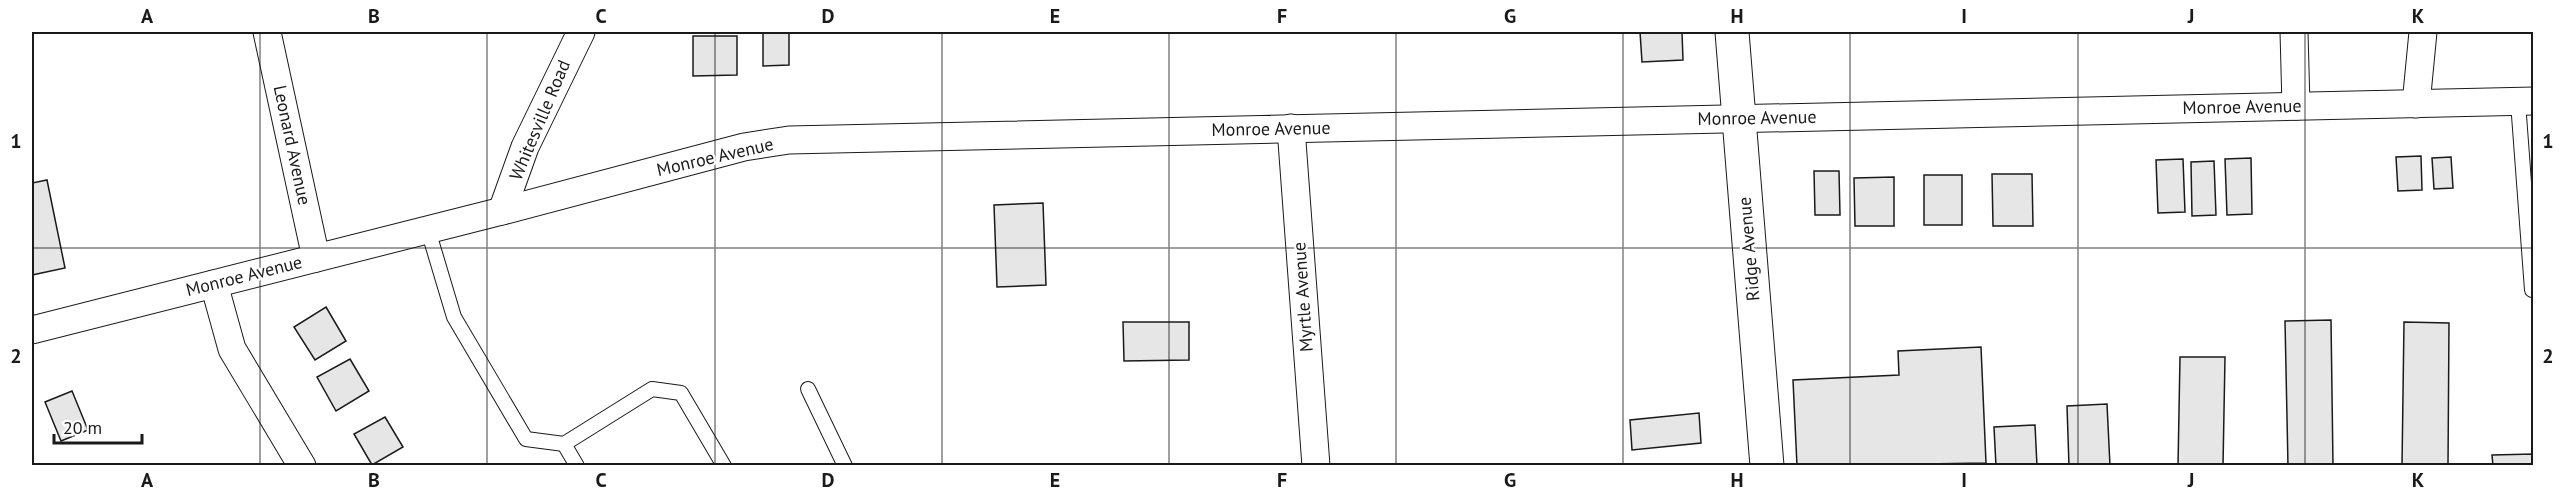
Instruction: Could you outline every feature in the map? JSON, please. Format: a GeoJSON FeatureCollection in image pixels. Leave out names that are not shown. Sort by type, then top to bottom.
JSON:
{"type":"FeatureCollection","features":[{"type":"Feature","properties":{"kind":"street","name":"Leonard Avenue"},"geometry":{"type":"LineString","coordinates":[[267,32],[316,258]]}},
{"type":"Feature","properties":{"kind":"street","name":"Whitesville Road"},"geometry":{"type":"LineString","coordinates":[[502,211],[525,147],[581,32]]}},
{"type":"Feature","properties":{"kind":"street","name":"Ridge Avenue"},"geometry":{"type":"LineString","coordinates":[[1732,32],[1767,465]]}},
{"type":"Feature","properties":{"kind":"street"},"geometry":{"type":"LineString","coordinates":[[2294,32],[2296,106]]}},
{"type":"Feature","properties":{"kind":"street"},"geometry":{"type":"LineString","coordinates":[[2416,104],[2423,32]]}},
{"type":"Feature","properties":{"kind":"street","name":"Monroe Avenue"},"geometry":{"type":"LineString","coordinates":[[32,330],[744,147],[789,140],[2526,102]]}},
{"type":"Feature","properties":{"kind":"street","name":"Myrtle Avenue"},"geometry":{"type":"LineString","coordinates":[[1291,128],[1316,465]]}},
{"type":"Feature","properties":{"kind":"street"},"geometry":{"type":"LineString","coordinates":[[214,284],[232,349],[302,465]]}},
{"type":"Feature","properties":{"kind":"lane"},"geometry":{"type":"LineString","coordinates":[[2526,102],[2532,290]]}},
{"type":"Feature","properties":{"kind":"lane"},"geometry":{"type":"LineString","coordinates":[[428,230],[454,317],[526,439],[564,444],[652,389],[681,393],[724,465]]}},
{"type":"Feature","properties":{"kind":"lane"},"geometry":{"type":"LineString","coordinates":[[808,389],[845,465]]}},
{"type":"Feature","properties":{"kind":"lane"},"geometry":{"type":"LineString","coordinates":[[564,444],[577,465]]}},
{"type":"Feature","properties":{"kind":"building"},"geometry":{"type":"Polygon","coordinates":[[[763,32],[789,32],[789,65],[763,66],[763,32]]]}},
{"type":"Feature","properties":{"kind":"building"},"geometry":{"type":"Polygon","coordinates":[[[1640,32],[1682,32],[1683,60],[1642,62],[1640,32]]]}},
{"type":"Feature","properties":{"kind":"building"},"geometry":{"type":"Polygon","coordinates":[[[693,36],[737,36],[737,75],[693,76],[693,36]]]}},
{"type":"Feature","properties":{"kind":"building"},"geometry":{"type":"Polygon","coordinates":[[[2421,156],[2422,190],[2398,191],[2396,157],[2421,156]]]}},
{"type":"Feature","properties":{"kind":"building"},"geometry":{"type":"Polygon","coordinates":[[[2451,157],[2453,188],[2434,189],[2432,158],[2451,157]]]}},
{"type":"Feature","properties":{"kind":"building"},"geometry":{"type":"Polygon","coordinates":[[[2251,158],[2252,214],[2227,215],[2225,159],[2251,158]]]}},
{"type":"Feature","properties":{"kind":"building"},"geometry":{"type":"Polygon","coordinates":[[[2183,159],[2185,212],[2158,213],[2156,160],[2183,159]]]}},
{"type":"Feature","properties":{"kind":"building"},"geometry":{"type":"Polygon","coordinates":[[[2214,161],[2216,215],[2192,216],[2191,162],[2214,161]]]}},
{"type":"Feature","properties":{"kind":"building"},"geometry":{"type":"Polygon","coordinates":[[[1814,171],[1839,171],[1840,215],[1815,215],[1814,171]]]}},
{"type":"Feature","properties":{"kind":"building"},"geometry":{"type":"Polygon","coordinates":[[[1992,174],[2032,174],[2033,226],[1993,226],[1992,174]]]}},
{"type":"Feature","properties":{"kind":"building"},"geometry":{"type":"Polygon","coordinates":[[[1924,175],[1962,175],[1962,225],[1924,225],[1924,175]]]}},
{"type":"Feature","properties":{"kind":"building"},"geometry":{"type":"Polygon","coordinates":[[[1894,177],[1894,226],[1855,226],[1854,178],[1894,177]]]}},
{"type":"Feature","properties":{"kind":"building"},"geometry":{"type":"Polygon","coordinates":[[[47,180],[65,268],[32,275],[32,183],[47,180]]]}},
{"type":"Feature","properties":{"kind":"building"},"geometry":{"type":"Polygon","coordinates":[[[1043,203],[1046,285],[997,287],[994,205],[1043,203]]]}},
{"type":"Feature","properties":{"kind":"building"},"geometry":{"type":"Polygon","coordinates":[[[326,307],[346,341],[315,360],[294,327],[326,307]]]}},
{"type":"Feature","properties":{"kind":"building"},"geometry":{"type":"Polygon","coordinates":[[[2331,320],[2333,466],[2288,466],[2285,321],[2331,320]]]}},
{"type":"Feature","properties":{"kind":"building"},"geometry":{"type":"Polygon","coordinates":[[[1123,322],[1189,322],[1189,360],[1124,361],[1123,322]]]}},
{"type":"Feature","properties":{"kind":"building"},"geometry":{"type":"Polygon","coordinates":[[[2404,322],[2449,323],[2448,466],[2402,466],[2404,322]]]}},
{"type":"Feature","properties":{"kind":"building"},"geometry":{"type":"Polygon","coordinates":[[[1981,347],[1986,463],[1797,466],[1793,380],[1899,375],[1898,351],[1981,347]]]}},
{"type":"Feature","properties":{"kind":"building"},"geometry":{"type":"Polygon","coordinates":[[[2180,357],[2225,357],[2223,466],[2178,466],[2180,357]]]}},
{"type":"Feature","properties":{"kind":"building"},"geometry":{"type":"Polygon","coordinates":[[[350,359],[369,391],[336,411],[317,377],[350,359]]]}},
{"type":"Feature","properties":{"kind":"building"},"geometry":{"type":"Polygon","coordinates":[[[72,391],[88,430],[61,441],[45,402],[72,391]]]}},
{"type":"Feature","properties":{"kind":"building"},"geometry":{"type":"Polygon","coordinates":[[[2107,404],[2110,466],[2069,466],[2067,406],[2107,404]]]}},
{"type":"Feature","properties":{"kind":"building"},"geometry":{"type":"Polygon","coordinates":[[[1699,413],[1701,443],[1632,450],[1630,420],[1699,413]]]}},
{"type":"Feature","properties":{"kind":"building"},"geometry":{"type":"Polygon","coordinates":[[[385,417],[403,447],[372,465],[354,434],[385,417]]]}},
{"type":"Feature","properties":{"kind":"building"},"geometry":{"type":"Polygon","coordinates":[[[2035,425],[2037,466],[1996,466],[1994,427],[2035,425]]]}},
{"type":"Feature","properties":{"kind":"building"},"geometry":{"type":"Polygon","coordinates":[[[2534,454],[2534,466],[2493,466],[2492,455],[2534,454]]]}}]}
